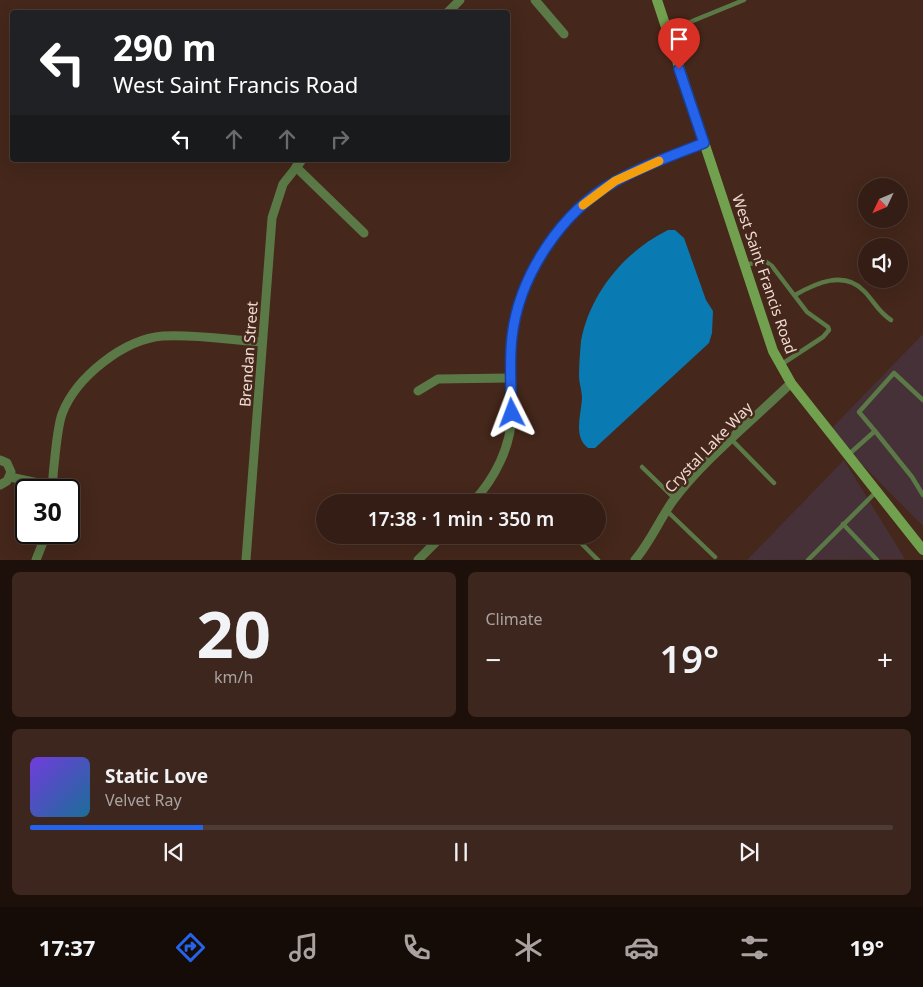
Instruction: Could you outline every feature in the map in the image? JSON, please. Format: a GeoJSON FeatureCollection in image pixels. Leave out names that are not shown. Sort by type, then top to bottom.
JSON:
{"type":"FeatureCollection","features":[{"type":"Feature","properties":{"kind":"street"},"geometry":{"type":"LineString","coordinates":[[450,10],[460,0]]}},
{"type":"Feature","properties":{"kind":"street"},"geometry":{"type":"LineString","coordinates":[[535,0],[564,34]]}},
{"type":"Feature","properties":{"kind":"street","name":"West Saint Francis Road"},"geometry":{"type":"LineString","coordinates":[[658,0],[773,351],[791,383],[923,550]]}},
{"type":"Feature","properties":{"kind":"street"},"geometry":{"type":"LineString","coordinates":[[479,494],[490,481],[503,454],[512,413],[510,378],[512,336],[519,306],[542,254],[562,226],[585,203],[615,181],[643,167],[704,143]]}},
{"type":"Feature","properties":{"kind":"street"},"geometry":{"type":"LineString","coordinates":[[299,163],[364,233]]}},
{"type":"Feature","properties":{"kind":"street","name":"Brendan Street"},"geometry":{"type":"LineString","coordinates":[[246,560],[272,218],[283,184],[299,163]]}},
{"type":"Feature","properties":{"kind":"street"},"geometry":{"type":"LineString","coordinates":[[53,479],[61,416],[79,387],[116,352],[136,342],[162,336],[262,342]]}},
{"type":"Feature","properties":{"kind":"street"},"geometry":{"type":"LineString","coordinates":[[418,390],[438,379],[510,378]]}},
{"type":"Feature","properties":{"kind":"street","name":"Crystal Lake Way"},"geometry":{"type":"LineString","coordinates":[[635,560],[649,543],[675,499],[699,472],[791,383]]}},
{"type":"Feature","properties":{"kind":"street"},"geometry":{"type":"LineString","coordinates":[[0,460],[10,467],[10,477]]}},
{"type":"Feature","properties":{"kind":"street"},"geometry":{"type":"LineString","coordinates":[[10,477],[18,479]]}},
{"type":"Feature","properties":{"kind":"street"},"geometry":{"type":"LineString","coordinates":[[0,485],[10,477]]}},
{"type":"Feature","properties":{"kind":"street"},"geometry":{"type":"LineString","coordinates":[[36,560],[42,544]]}},
{"type":"Feature","properties":{"kind":"street"},"geometry":{"type":"LineString","coordinates":[[418,560],[434,544]]}},
{"type":"Feature","properties":{"kind":"lane"},"geometry":{"type":"LineString","coordinates":[[667,31],[744,0]]}},
{"type":"Feature","properties":{"kind":"lane"},"geometry":{"type":"LineString","coordinates":[[744,265],[760,260],[772,266],[807,312],[826,324],[829,330],[823,337],[780,365]]}},
{"type":"Feature","properties":{"kind":"lane"},"geometry":{"type":"LineString","coordinates":[[794,295],[809,287],[835,279],[846,280],[865,291],[882,314],[890,320]]}},
{"type":"Feature","properties":{"kind":"lane"},"geometry":{"type":"LineString","coordinates":[[923,400],[894,373],[859,412],[912,477],[923,495]]}},
{"type":"Feature","properties":{"kind":"lane"},"geometry":{"type":"LineString","coordinates":[[847,456],[875,431]]}},
{"type":"Feature","properties":{"kind":"lane"},"geometry":{"type":"LineString","coordinates":[[732,440],[774,483]]}},
{"type":"Feature","properties":{"kind":"lane"},"geometry":{"type":"LineString","coordinates":[[642,467],[675,499]]}},
{"type":"Feature","properties":{"kind":"lane"},"geometry":{"type":"LineString","coordinates":[[808,560],[876,492]]}},
{"type":"Feature","properties":{"kind":"lane"},"geometry":{"type":"LineString","coordinates":[[668,511],[715,557]]}},
{"type":"Feature","properties":{"kind":"lane"},"geometry":{"type":"LineString","coordinates":[[843,524],[877,560]]}},
{"type":"Feature","properties":{"kind":"lane"},"geometry":{"type":"LineString","coordinates":[[582,544],[598,560]]}},
{"type":"Feature","properties":{"kind":"shaded area"},"geometry":{"type":"Polygon","coordinates":[[[923,334],[923,526],[829,431],[923,334]]]}},
{"type":"Feature","properties":{"kind":"shaded area"},"geometry":{"type":"Polygon","coordinates":[[[844,460],[905,559],[747,560],[844,460]]]}},
{"type":"Feature","properties":{"kind":"water"},"geometry":{"type":"Polygon","coordinates":[[[668,230],[675,230],[684,238],[706,300],[713,311],[712,333],[709,343],[595,448],[588,448],[583,443],[579,432],[582,398],[579,379],[581,341],[592,306],[601,290],[624,262],[638,249],[668,230]]]}},
{"type":"Feature","properties":{"kind":"slow traffic"},"geometry":{"type":"LineString","coordinates":[[583,205],[615,181],[659,161]]}},
{"type":"Feature","properties":{"kind":"route"},"geometry":{"type":"LineString","coordinates":[[512,413],[510,378],[512,336],[519,306],[542,254],[562,226],[585,203],[615,181],[643,167],[704,143],[679,69]]}}]}
